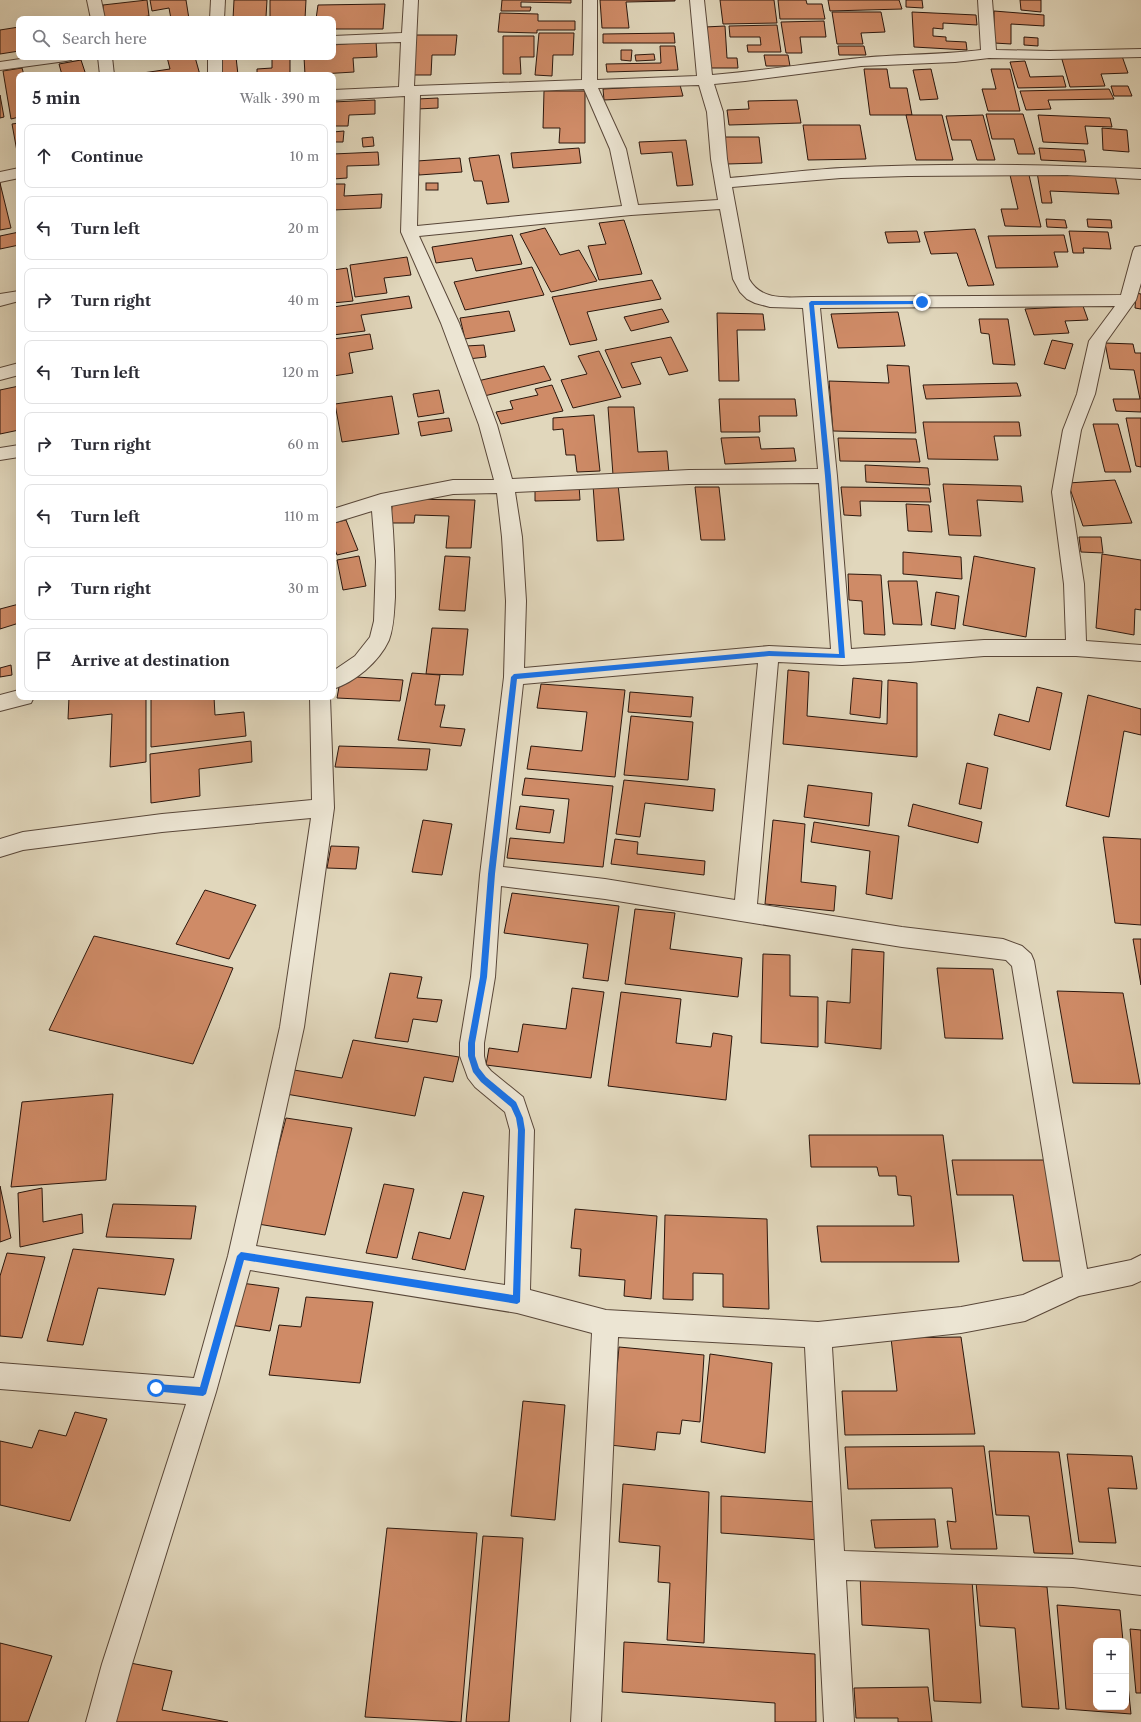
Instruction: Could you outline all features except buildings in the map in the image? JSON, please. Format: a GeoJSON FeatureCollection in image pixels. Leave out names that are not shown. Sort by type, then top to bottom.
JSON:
{"type":"FeatureCollection","features":[{"type":"Feature","properties":{"kind":"street"},"geometry":{"type":"LineString","coordinates":[[94,0],[97,16]]}},
{"type":"Feature","properties":{"kind":"street"},"geometry":{"type":"LineString","coordinates":[[217,16],[218,0]]}},
{"type":"Feature","properties":{"kind":"street"},"geometry":{"type":"LineString","coordinates":[[411,0],[409,37],[408,232],[450,323],[488,425],[505,486],[512,537],[516,601],[514,677],[491,874],[483,977],[472,1043],[472,1056],[476,1070],[484,1079],[514,1104],[522,1130],[517,1300]]}},
{"type":"Feature","properties":{"kind":"street"},"geometry":{"type":"LineString","coordinates":[[590,0],[589,84],[618,149],[631,210]]}},
{"type":"Feature","properties":{"kind":"street"},"geometry":{"type":"LineString","coordinates":[[697,0],[705,80],[715,112],[719,159],[725,183],[727,204],[742,279],[745,289],[754,297],[764,301],[811,303],[1128,300]]}},
{"type":"Feature","properties":{"kind":"street"},"geometry":{"type":"LineString","coordinates":[[985,0],[989,54]]}},
{"type":"Feature","properties":{"kind":"street"},"geometry":{"type":"LineString","coordinates":[[336,40],[409,37]]}},
{"type":"Feature","properties":{"kind":"street"},"geometry":{"type":"LineString","coordinates":[[336,95],[705,80],[745,77],[861,62],[955,58],[989,54],[1050,55],[1141,53]]}},
{"type":"Feature","properties":{"kind":"street"},"geometry":{"type":"LineString","coordinates":[[0,66],[44,60]]}},
{"type":"Feature","properties":{"kind":"street"},"geometry":{"type":"LineString","coordinates":[[105,60],[107,72]]}},
{"type":"Feature","properties":{"kind":"street"},"geometry":{"type":"LineString","coordinates":[[215,60],[215,72]]}},
{"type":"Feature","properties":{"kind":"street"},"geometry":{"type":"LineString","coordinates":[[725,183],[834,173],[1067,170],[1141,174]]}},
{"type":"Feature","properties":{"kind":"street"},"geometry":{"type":"LineString","coordinates":[[0,177],[16,174]]}},
{"type":"Feature","properties":{"kind":"street"},"geometry":{"type":"LineString","coordinates":[[408,232],[631,210],[727,204]]}},
{"type":"Feature","properties":{"kind":"street"},"geometry":{"type":"LineString","coordinates":[[1076,648],[1074,584],[1061,492],[1072,430],[1086,394],[1098,341],[1128,300],[1141,251]]}},
{"type":"Feature","properties":{"kind":"street"},"geometry":{"type":"LineString","coordinates":[[0,300],[16,297]]}},
{"type":"Feature","properties":{"kind":"street"},"geometry":{"type":"LineString","coordinates":[[811,303],[828,476],[842,657]]}},
{"type":"Feature","properties":{"kind":"street"},"geometry":{"type":"LineString","coordinates":[[0,374],[16,371]]}},
{"type":"Feature","properties":{"kind":"street"},"geometry":{"type":"LineString","coordinates":[[0,454],[16,451]]}},
{"type":"Feature","properties":{"kind":"street"},"geometry":{"type":"LineString","coordinates":[[336,516],[381,501],[453,487],[505,486],[650,478],[828,476]]}},
{"type":"Feature","properties":{"kind":"street"},"geometry":{"type":"LineString","coordinates":[[336,679],[362,662],[379,639],[384,621],[386,561],[381,501]]}},
{"type":"Feature","properties":{"kind":"street"},"geometry":{"type":"LineString","coordinates":[[514,677],[769,654],[842,657],[909,654],[984,648],[1076,648],[1141,653]]}},
{"type":"Feature","properties":{"kind":"street"},"geometry":{"type":"LineString","coordinates":[[745,911],[769,654]]}},
{"type":"Feature","properties":{"kind":"street"},"geometry":{"type":"LineString","coordinates":[[0,703],[16,699]]}},
{"type":"Feature","properties":{"kind":"street"},"geometry":{"type":"LineString","coordinates":[[101,1722],[117,1664],[203,1392],[241,1256],[292,1027],[323,808],[320,700]]}},
{"type":"Feature","properties":{"kind":"street"},"geometry":{"type":"LineString","coordinates":[[0,848],[23,841],[162,823],[323,808]]}},
{"type":"Feature","properties":{"kind":"street"},"geometry":{"type":"LineString","coordinates":[[491,874],[605,889],[902,937],[1003,949],[1014,953],[1023,960],[1077,1284]]}},
{"type":"Feature","properties":{"kind":"street"},"geometry":{"type":"LineString","coordinates":[[241,1256],[517,1300],[606,1323],[818,1335],[961,1320],[1025,1308],[1077,1284],[1132,1272],[1141,1268]]}},
{"type":"Feature","properties":{"kind":"street"},"geometry":{"type":"LineString","coordinates":[[586,1722],[606,1323]]}},
{"type":"Feature","properties":{"kind":"street"},"geometry":{"type":"LineString","coordinates":[[818,1335],[839,1722]]}},
{"type":"Feature","properties":{"kind":"street"},"geometry":{"type":"LineString","coordinates":[[0,1376],[203,1392]]}},
{"type":"Feature","properties":{"kind":"street"},"geometry":{"type":"LineString","coordinates":[[831,1565],[1073,1573],[1141,1581]]}},
{"type":"Feature","properties":{"kind":"route"},"geometry":{"type":"LineString","coordinates":[[156,1388],[203,1392],[241,1256],[517,1300],[522,1130],[514,1104],[506,1096],[495,1089],[476,1070],[472,1056],[472,1043],[483,977],[491,874],[514,677],[769,654],[842,657],[828,476],[811,303],[922,302]]}}]}
